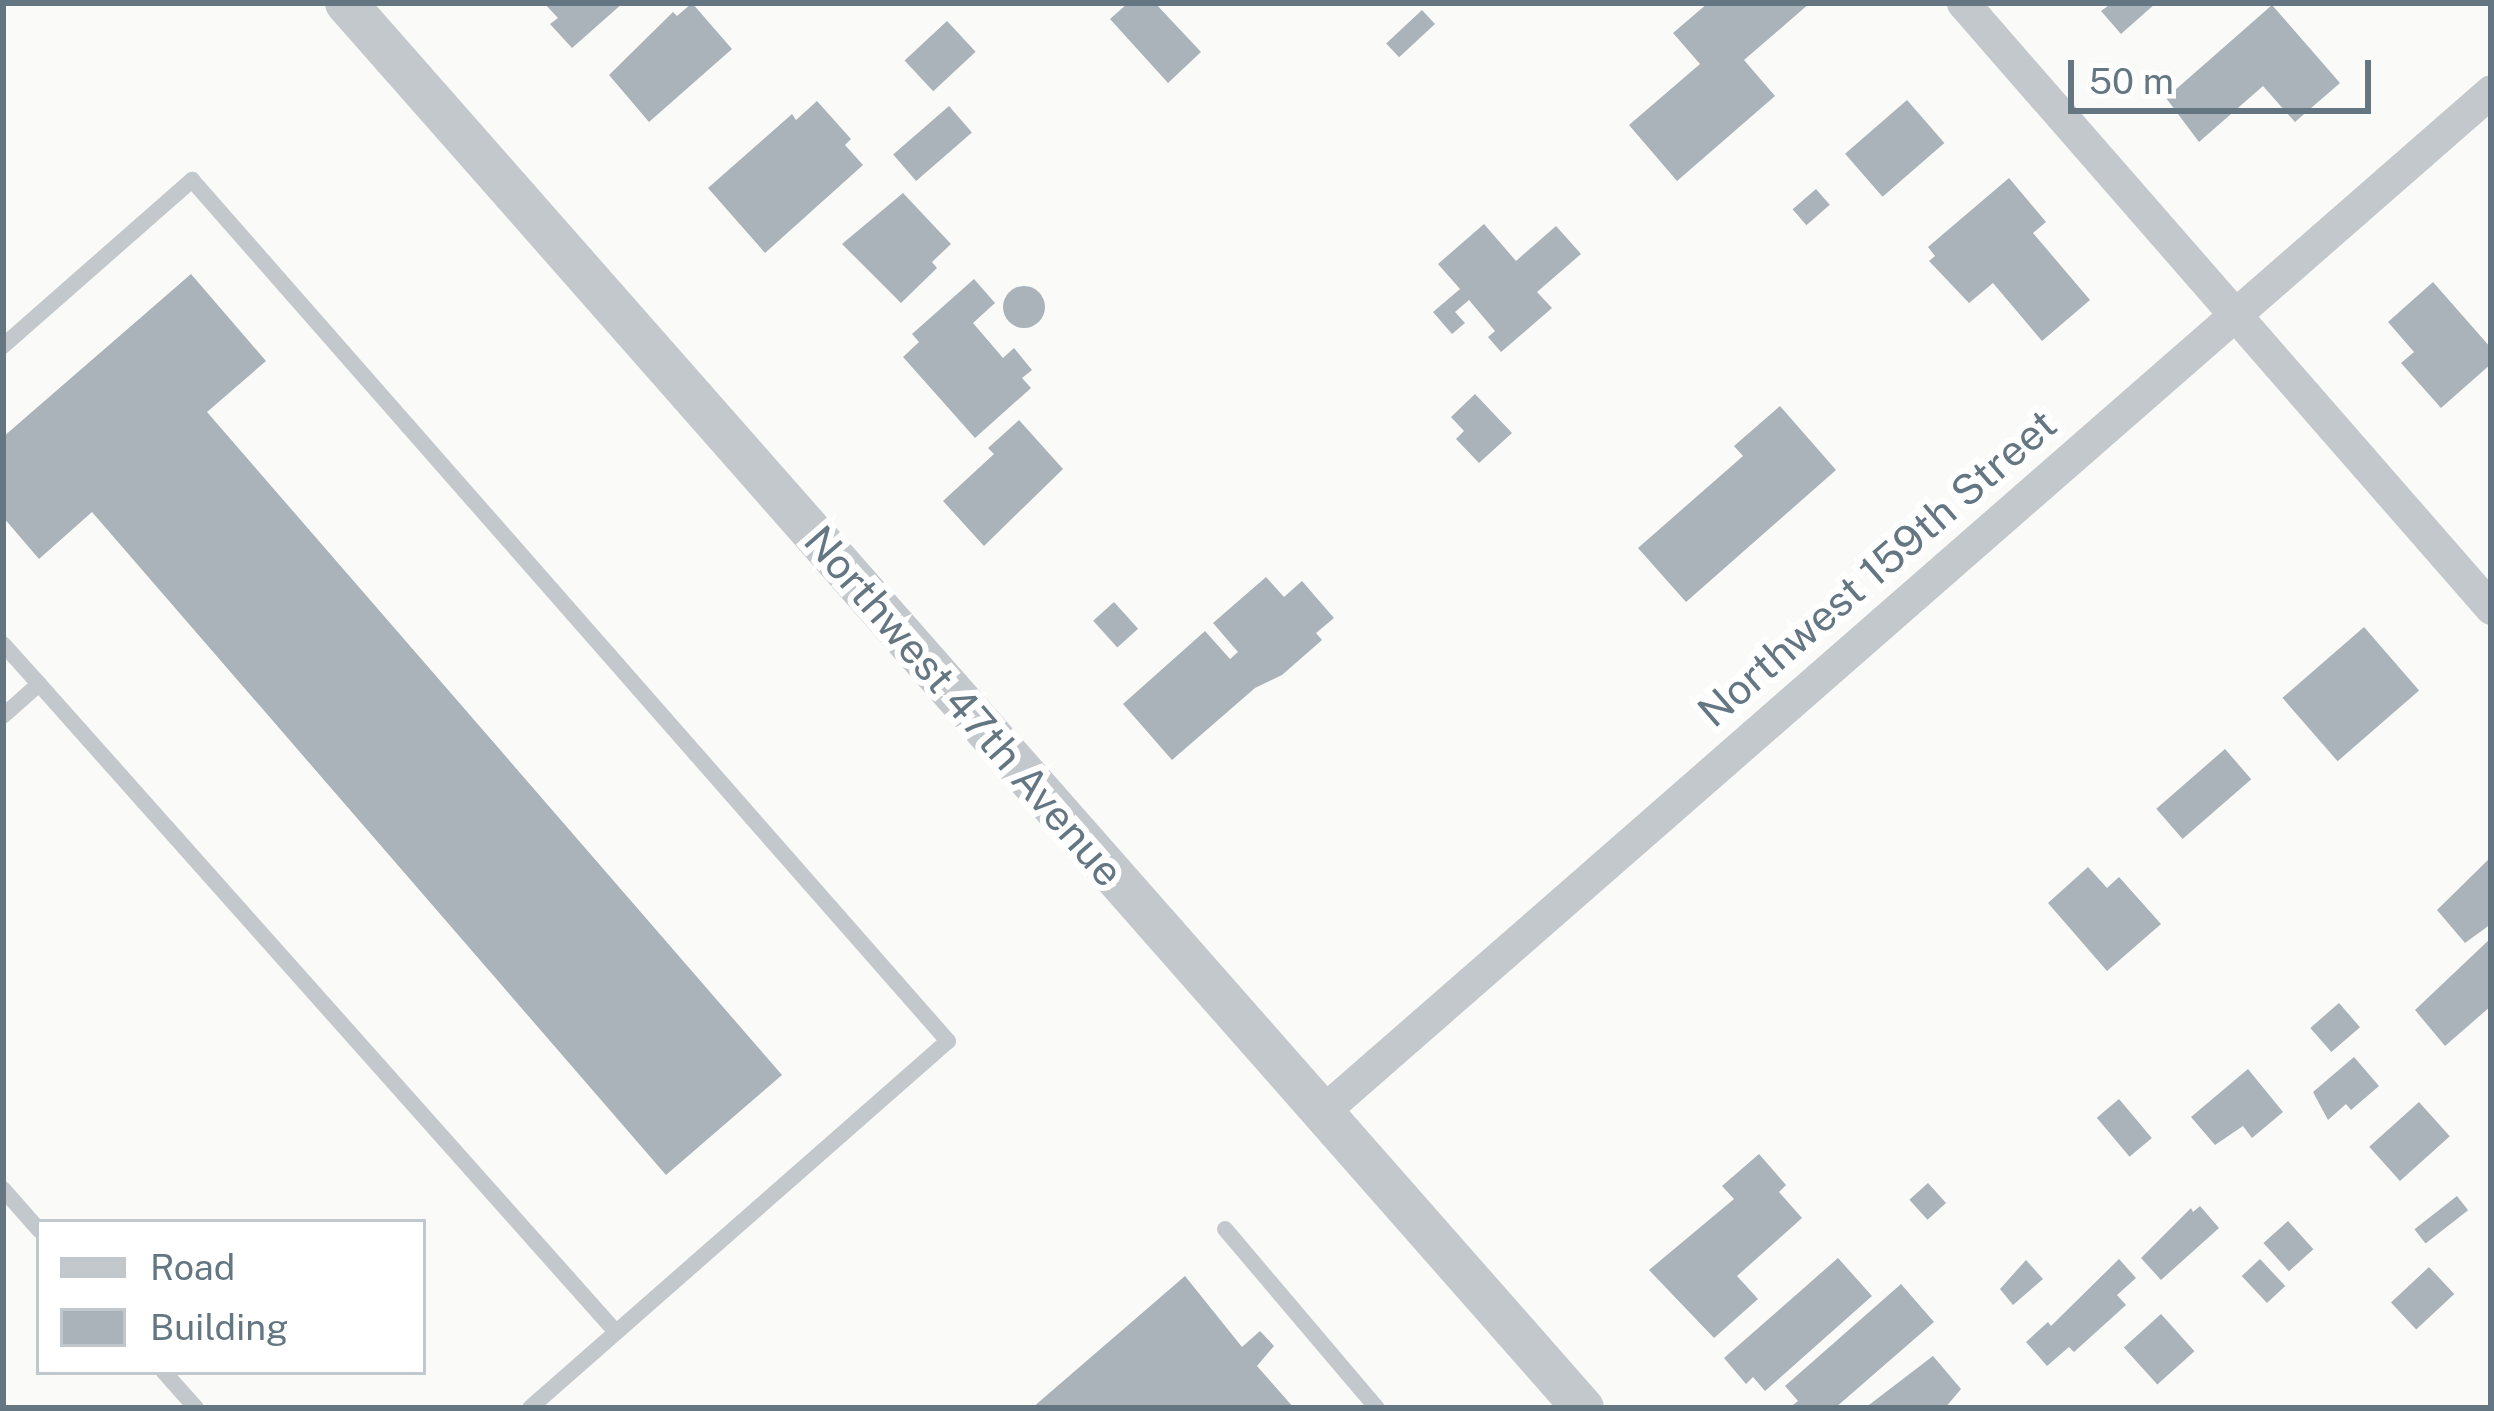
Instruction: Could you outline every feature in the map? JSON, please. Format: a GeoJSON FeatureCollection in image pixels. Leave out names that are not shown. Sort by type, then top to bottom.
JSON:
{"type":"FeatureCollection","features":[{"type":"Feature","properties":{"kind":"street","name":"Northwest 47th Avenue"},"geometry":{"type":"LineString","coordinates":[[346,3],[1583,1408]]}},
{"type":"Feature","properties":{"kind":"street"},"geometry":{"type":"LineString","coordinates":[[1963,3],[2491,608]]}},
{"type":"Feature","properties":{"kind":"street","name":"Northwest 159th Street"},"geometry":{"type":"LineString","coordinates":[[1322,1112],[2491,91]]}},
{"type":"Feature","properties":{"kind":"lane"},"geometry":{"type":"LineString","coordinates":[[3,346],[192,180],[948,1041],[530,1408]]}},
{"type":"Feature","properties":{"kind":"lane"},"geometry":{"type":"LineString","coordinates":[[3,644],[616,1332]]}},
{"type":"Feature","properties":{"kind":"lane"},"geometry":{"type":"LineString","coordinates":[[3,716],[39,684]]}},
{"type":"Feature","properties":{"kind":"lane"},"geometry":{"type":"LineString","coordinates":[[3,1189],[36,1227]]}},
{"type":"Feature","properties":{"kind":"lane"},"geometry":{"type":"LineString","coordinates":[[1225,1229],[1377,1408]]}},
{"type":"Feature","properties":{"kind":"lane"},"geometry":{"type":"LineString","coordinates":[[167,1375],[196,1408]]}},
{"type":"Feature","properties":{"kind":"building"},"geometry":{"type":"Polygon","coordinates":[[[544,3],[623,3],[572,48],[550,24],[558,18],[544,3]]]}},
{"type":"Feature","properties":{"kind":"building"},"geometry":{"type":"Polygon","coordinates":[[[692,3],[732,49],[649,122],[609,75],[673,12],[677,16],[692,3]]]}},
{"type":"Feature","properties":{"kind":"building"},"geometry":{"type":"Polygon","coordinates":[[[1128,3],[1155,3],[1201,52],[1168,83],[1110,19],[1128,3]]]}},
{"type":"Feature","properties":{"kind":"building"},"geometry":{"type":"Polygon","coordinates":[[[1708,3],[1810,3],[1744,60],[1775,96],[1677,181],[1629,125],[1700,64],[1673,33],[1708,3]]]}},
{"type":"Feature","properties":{"kind":"building"},"geometry":{"type":"Polygon","coordinates":[[[2112,3],[2156,3],[2121,34],[2101,11],[2112,3]]]}},
{"type":"Feature","properties":{"kind":"building"},"geometry":{"type":"Polygon","coordinates":[[[2272,5],[2340,83],[2295,122],[2263,86],[2199,142],[2166,98],[2272,5]]]}},
{"type":"Feature","properties":{"kind":"building"},"geometry":{"type":"Polygon","coordinates":[[[1422,10],[1435,24],[1399,57],[1386,43],[1422,10]]]}},
{"type":"Feature","properties":{"kind":"building"},"geometry":{"type":"Polygon","coordinates":[[[947,21],[976,52],[933,91],[905,61],[947,21]]]}},
{"type":"Feature","properties":{"kind":"building"},"geometry":{"type":"Polygon","coordinates":[[[1907,100],[1944,143],[1883,197],[1845,154],[1907,100]]]}},
{"type":"Feature","properties":{"kind":"building"},"geometry":{"type":"Polygon","coordinates":[[[817,101],[851,139],[845,145],[863,165],[765,253],[708,188],[792,114],[796,120],[817,101]]]}},
{"type":"Feature","properties":{"kind":"building"},"geometry":{"type":"Polygon","coordinates":[[[949,106],[972,132],[916,181],[893,155],[949,106]]]}},
{"type":"Feature","properties":{"kind":"building"},"geometry":{"type":"Polygon","coordinates":[[[2009,178],[2046,222],[2033,233],[2090,300],[2042,341],[1993,283],[1969,303],[1929,261],[1935,256],[1928,247],[2009,178]]]}},
{"type":"Feature","properties":{"kind":"building"},"geometry":{"type":"Polygon","coordinates":[[[1816,189],[1830,205],[1806,225],[1793,209],[1816,189]]]}},
{"type":"Feature","properties":{"kind":"building"},"geometry":{"type":"Polygon","coordinates":[[[903,193],[951,244],[932,262],[937,268],[901,303],[842,244],[903,193]]]}},
{"type":"Feature","properties":{"kind":"building"},"geometry":{"type":"Polygon","coordinates":[[[1484,224],[1516,261],[1556,226],[1581,254],[1537,292],[1552,308],[1501,352],[1488,337],[1495,331],[1469,300],[1455,312],[1465,323],[1452,334],[1433,312],[1460,289],[1438,264],[1484,224]]]}},
{"type":"Feature","properties":{"kind":"building"},"geometry":{"type":"Polygon","coordinates":[[[191,274],[266,361],[207,412],[782,1075],[666,1175],[92,512],[39,559],[3,517],[3,437],[191,274]]]}},
{"type":"Feature","properties":{"kind":"building"},"geometry":{"type":"Polygon","coordinates":[[[974,279],[995,303],[973,323],[1003,358],[1014,348],[1032,370],[1022,378],[1031,388],[975,438],[903,357],[919,342],[912,334],[974,279]]]}},
{"type":"Feature","properties":{"kind":"building"},"geometry":{"type":"Polygon","coordinates":[[[2433,282],[2491,348],[2491,364],[2441,408],[2401,363],[2414,352],[2388,322],[2433,282]]]}},
{"type":"Feature","properties":{"kind":"building"},"geometry":{"type":"Polygon","coordinates":[[[1024,286],[1039,292],[1045,307],[1039,322],[1024,328],[1009,322],[1003,307],[1009,292],[1024,286]]]}},
{"type":"Feature","properties":{"kind":"building"},"geometry":{"type":"Polygon","coordinates":[[[1475,394],[1512,433],[1479,463],[1456,439],[1464,431],[1451,417],[1475,394]]]}},
{"type":"Feature","properties":{"kind":"building"},"geometry":{"type":"Polygon","coordinates":[[[1780,406],[1836,470],[1686,602],[1638,548],[1743,456],[1734,446],[1780,406]]]}},
{"type":"Feature","properties":{"kind":"building"},"geometry":{"type":"Polygon","coordinates":[[[1019,420],[1063,469],[984,546],[943,501],[994,454],[988,448],[1019,420]]]}},
{"type":"Feature","properties":{"kind":"building"},"geometry":{"type":"Polygon","coordinates":[[[1266,577],[1284,597],[1302,581],[1334,618],[1316,633],[1322,640],[1282,675],[1255,688],[1172,760],[1123,704],[1205,631],[1230,659],[1238,652],[1213,623],[1266,577]]]}},
{"type":"Feature","properties":{"kind":"building"},"geometry":{"type":"Polygon","coordinates":[[[1114,602],[1138,629],[1117,647],[1093,621],[1114,602]]]}},
{"type":"Feature","properties":{"kind":"building"},"geometry":{"type":"Polygon","coordinates":[[[2364,627],[2419,690],[2338,761],[2282,698],[2364,627]]]}},
{"type":"Feature","properties":{"kind":"building"},"geometry":{"type":"Polygon","coordinates":[[[2225,749],[2251,779],[2183,839],[2156,809],[2225,749]]]}},
{"type":"Feature","properties":{"kind":"building"},"geometry":{"type":"Polygon","coordinates":[[[2491,857],[2491,924],[2465,943],[2437,910],[2491,857]]]}},
{"type":"Feature","properties":{"kind":"building"},"geometry":{"type":"Polygon","coordinates":[[[2088,867],[2107,888],[2119,877],[2161,924],[2107,971],[2048,903],[2088,867]]]}},
{"type":"Feature","properties":{"kind":"building"},"geometry":{"type":"Polygon","coordinates":[[[2491,938],[2491,1006],[2445,1046],[2415,1010],[2491,938]]]}},
{"type":"Feature","properties":{"kind":"building"},"geometry":{"type":"Polygon","coordinates":[[[2339,1003],[2360,1027],[2331,1052],[2310,1028],[2339,1003]]]}},
{"type":"Feature","properties":{"kind":"building"},"geometry":{"type":"Polygon","coordinates":[[[2354,1057],[2379,1086],[2351,1110],[2346,1104],[2328,1120],[2313,1092],[2354,1057]]]}},
{"type":"Feature","properties":{"kind":"building"},"geometry":{"type":"Polygon","coordinates":[[[2248,1069],[2283,1112],[2252,1138],[2243,1126],[2215,1145],[2191,1117],[2248,1069]]]}},
{"type":"Feature","properties":{"kind":"building"},"geometry":{"type":"Polygon","coordinates":[[[2119,1099],[2152,1138],[2130,1157],[2097,1118],[2119,1099]]]}},
{"type":"Feature","properties":{"kind":"building"},"geometry":{"type":"Polygon","coordinates":[[[2419,1102],[2450,1136],[2400,1181],[2369,1147],[2419,1102]]]}},
{"type":"Feature","properties":{"kind":"building"},"geometry":{"type":"Polygon","coordinates":[[[1759,1154],[1786,1185],[1779,1192],[1802,1218],[1737,1276],[1758,1299],[1714,1338],[1649,1270],[1734,1199],[1722,1186],[1759,1154]]]}},
{"type":"Feature","properties":{"kind":"building"},"geometry":{"type":"Polygon","coordinates":[[[1928,1183],[1946,1203],[1927,1220],[1909,1200],[1928,1183]]]}},
{"type":"Feature","properties":{"kind":"building"},"geometry":{"type":"Polygon","coordinates":[[[2457,1196],[2468,1210],[2426,1243],[2414,1229],[2457,1196]]]}},
{"type":"Feature","properties":{"kind":"building"},"geometry":{"type":"Polygon","coordinates":[[[2200,1206],[2219,1228],[2161,1280],[2141,1258],[2191,1208],[2193,1212],[2200,1206]]]}},
{"type":"Feature","properties":{"kind":"building"},"geometry":{"type":"Polygon","coordinates":[[[2288,1221],[2313,1249],[2289,1271],[2263,1243],[2288,1221]]]}},
{"type":"Feature","properties":{"kind":"building"},"geometry":{"type":"Polygon","coordinates":[[[1838,1258],[1872,1296],[1765,1391],[1753,1377],[1746,1384],[1724,1358],[1838,1258]]]}},
{"type":"Feature","properties":{"kind":"building"},"geometry":{"type":"Polygon","coordinates":[[[2119,1259],[2136,1278],[2117,1295],[2126,1305],[2074,1352],[2069,1347],[2047,1366],[2026,1342],[2048,1322],[2051,1326],[2119,1259]]]}},
{"type":"Feature","properties":{"kind":"building"},"geometry":{"type":"Polygon","coordinates":[[[2260,1259],[2285,1286],[2267,1303],[2242,1276],[2260,1259]]]}},
{"type":"Feature","properties":{"kind":"building"},"geometry":{"type":"Polygon","coordinates":[[[2026,1260],[2043,1279],[2013,1305],[2000,1289],[2026,1260]]]}},
{"type":"Feature","properties":{"kind":"building"},"geometry":{"type":"Polygon","coordinates":[[[2429,1267],[2454,1294],[2416,1330],[2391,1302],[2429,1267]]]}},
{"type":"Feature","properties":{"kind":"building"},"geometry":{"type":"Polygon","coordinates":[[[1185,1276],[1242,1347],[1260,1331],[1274,1346],[1257,1366],[1294,1408],[1032,1408],[1185,1276]]]}},
{"type":"Feature","properties":{"kind":"building"},"geometry":{"type":"Polygon","coordinates":[[[1901,1284],[1934,1322],[1835,1408],[1789,1408],[1798,1401],[1785,1386],[1901,1284]]]}},
{"type":"Feature","properties":{"kind":"building"},"geometry":{"type":"Polygon","coordinates":[[[2161,1314],[2194,1351],[2157,1385],[2124,1347],[2161,1314]]]}},
{"type":"Feature","properties":{"kind":"building"},"geometry":{"type":"Polygon","coordinates":[[[1933,1356],[1961,1389],[1945,1408],[1865,1408],[1933,1356]]]}}]}
